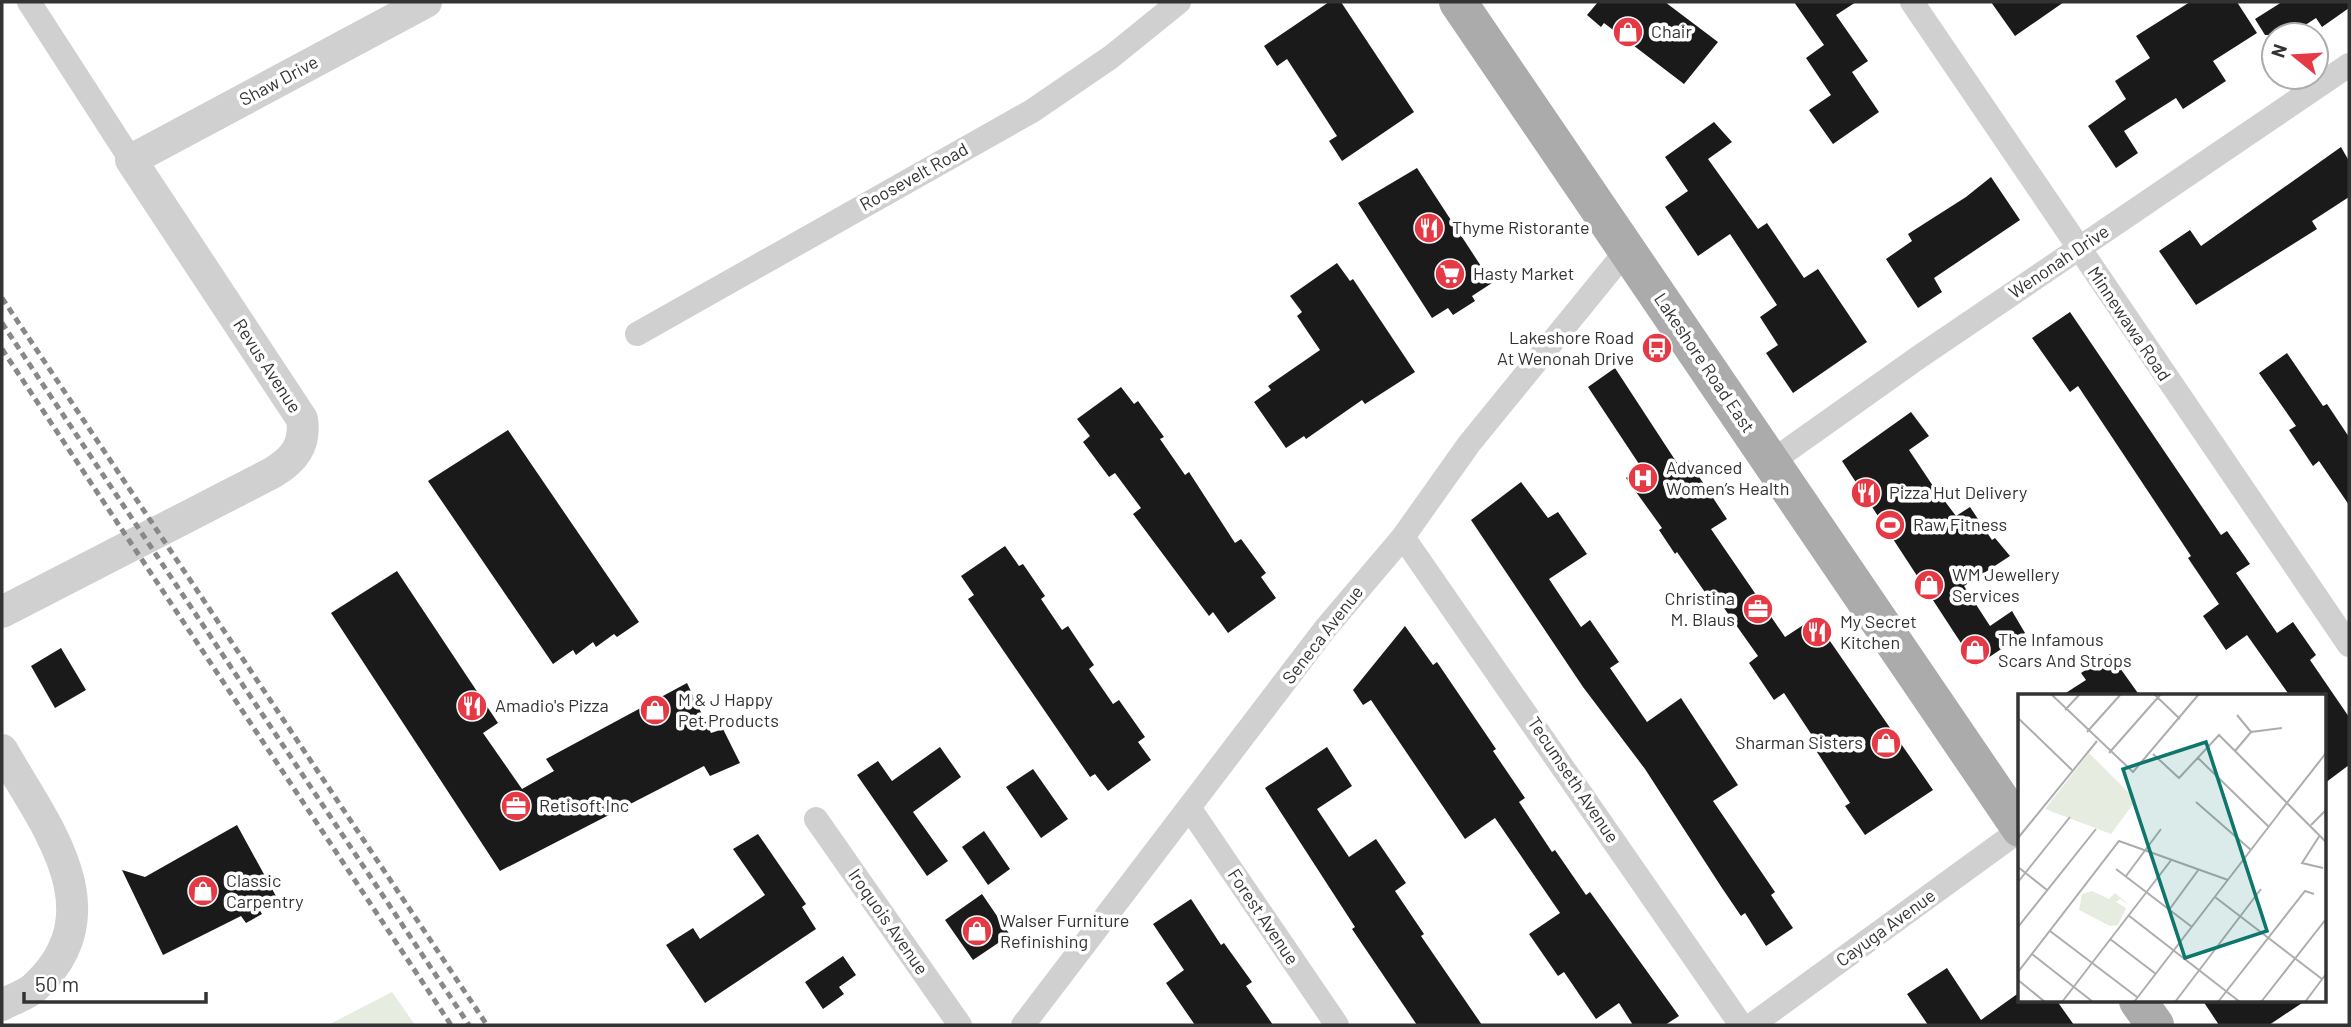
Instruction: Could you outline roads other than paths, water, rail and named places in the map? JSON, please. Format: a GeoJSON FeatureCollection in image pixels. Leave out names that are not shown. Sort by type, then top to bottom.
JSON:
{"type":"FeatureCollection","features":[{"type":"Feature","properties":{"kind":"main road","name":"Lakeshore Road East"},"geometry":{"type":"LineString","coordinates":[[1458,2],[2018,826]]}},
{"type":"Feature","properties":{"kind":"main road"},"geometry":{"type":"LineString","coordinates":[[2139,1002],[2155,1025]]}},
{"type":"Feature","properties":{"kind":"street","name":"Revus Avenue"},"geometry":{"type":"LineString","coordinates":[[2,612],[291,462],[299,450],[303,431],[302,419],[29,2]]}},
{"type":"Feature","properties":{"kind":"street","name":"Shaw Drive"},"geometry":{"type":"LineString","coordinates":[[131,160],[426,2]]}},
{"type":"Feature","properties":{"kind":"street","name":"Roosevelt Road"},"geometry":{"type":"LineString","coordinates":[[637,334],[1032,111],[1105,62],[1179,2]]}},
{"type":"Feature","properties":{"kind":"street","name":"Minnewawa Road"},"geometry":{"type":"LineString","coordinates":[[1912,2],[2078,250],[2349,645]]}},
{"type":"Feature","properties":{"kind":"street","name":"Wenonah Drive"},"geometry":{"type":"LineString","coordinates":[[1771,462],[2349,65]]}},
{"type":"Feature","properties":{"kind":"street","name":"Seneca Avenue"},"geometry":{"type":"LineString","coordinates":[[1023,1025],[1325,629],[1403,537],[1469,444],[1627,250]]}},
{"type":"Feature","properties":{"kind":"street","name":"Tecumseth Avenue"},"geometry":{"type":"LineString","coordinates":[[1403,537],[1741,1025]]}},
{"type":"Feature","properties":{"kind":"street"},"geometry":{"type":"LineString","coordinates":[[2,750],[64,859],[75,912],[62,953],[55,962],[34,988],[2,1004]]}},
{"type":"Feature","properties":{"kind":"street","name":"Forest Avenue"},"geometry":{"type":"LineString","coordinates":[[1190,808],[1337,1025]]}},
{"type":"Feature","properties":{"kind":"street","name":"Iroquois Avenue"},"geometry":{"type":"LineString","coordinates":[[816,820],[960,1025]]}},
{"type":"Feature","properties":{"kind":"street","name":"Cayuga Avenue"},"geometry":{"type":"LineString","coordinates":[[1752,1025],[2018,830]]}},
{"type":"Feature","properties":{"kind":"railway"},"geometry":{"type":"LineString","coordinates":[[2,298],[487,1025]]}},
{"type":"Feature","properties":{"kind":"railway"},"geometry":{"type":"LineString","coordinates":[[2,323],[469,1025]]}},
{"type":"Feature","properties":{"kind":"railway"},"geometry":{"type":"LineString","coordinates":[[2,349],[451,1025]]}},
{"type":"Feature","properties":{"kind":"place","name":"Chair"},"geometry":{"type":"Point","coordinates":[1628,32]}},
{"type":"Feature","properties":{"kind":"place","name":"Thyme Ristorante"},"geometry":{"type":"Point","coordinates":[1429,228]}},
{"type":"Feature","properties":{"kind":"place","name":"Hasty Market"},"geometry":{"type":"Point","coordinates":[1450,274]}},
{"type":"Feature","properties":{"kind":"place","name":"Lakeshore Road At Wenonah Drive"},"geometry":{"type":"Point","coordinates":[1657,348]}},
{"type":"Feature","properties":{"kind":"place","name":"Advanced Women’s Health"},"geometry":{"type":"Point","coordinates":[1643,478]}},
{"type":"Feature","properties":{"kind":"place","name":"Pizza Hut Delivery"},"geometry":{"type":"Point","coordinates":[1866,493]}},
{"type":"Feature","properties":{"kind":"place","name":"Raw Fitness"},"geometry":{"type":"Point","coordinates":[1890,525]}},
{"type":"Feature","properties":{"kind":"place","name":"WM Jewellery Services"},"geometry":{"type":"Point","coordinates":[1929,585]}},
{"type":"Feature","properties":{"kind":"place","name":"Christina M. Blaus"},"geometry":{"type":"Point","coordinates":[1758,609]}},
{"type":"Feature","properties":{"kind":"place","name":"My Secret Kitchen"},"geometry":{"type":"Point","coordinates":[1817,632]}},
{"type":"Feature","properties":{"kind":"place","name":"The Infamous Scars And Strops"},"geometry":{"type":"Point","coordinates":[1975,650]}},
{"type":"Feature","properties":{"kind":"place","name":"Amadio's Pizza"},"geometry":{"type":"Point","coordinates":[472,706]}},
{"type":"Feature","properties":{"kind":"place","name":"M & J Happy Pet Products"},"geometry":{"type":"Point","coordinates":[655,710]}},
{"type":"Feature","properties":{"kind":"place","name":"Sharman Sisters"},"geometry":{"type":"Point","coordinates":[1886,743]}},
{"type":"Feature","properties":{"kind":"place","name":"Retisoft Inc"},"geometry":{"type":"Point","coordinates":[516,806]}},
{"type":"Feature","properties":{"kind":"place","name":"Classic Carpentry"},"geometry":{"type":"Point","coordinates":[203,891]}},
{"type":"Feature","properties":{"kind":"place","name":"Walser Furniture Refinishing"},"geometry":{"type":"Point","coordinates":[977,931]}}]}
